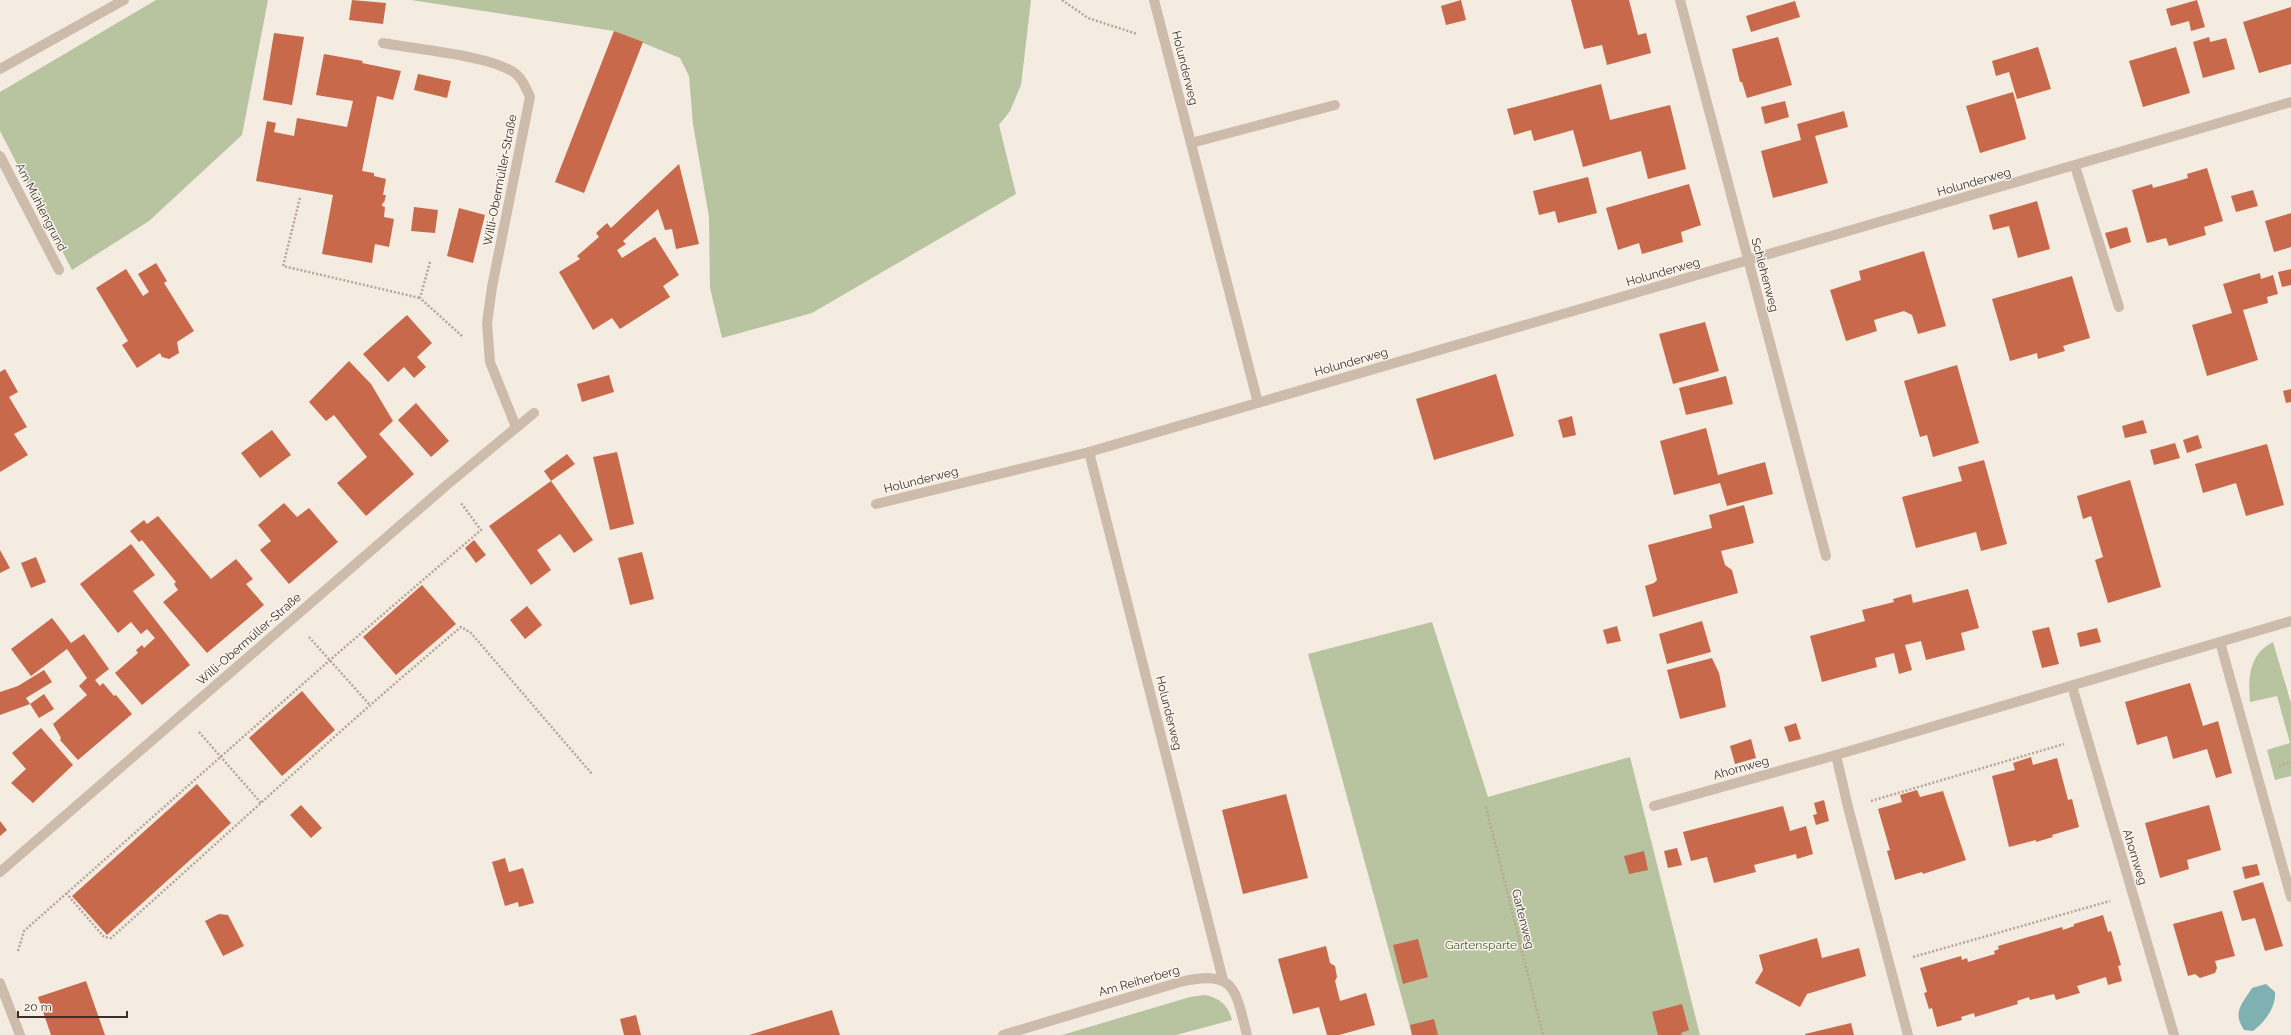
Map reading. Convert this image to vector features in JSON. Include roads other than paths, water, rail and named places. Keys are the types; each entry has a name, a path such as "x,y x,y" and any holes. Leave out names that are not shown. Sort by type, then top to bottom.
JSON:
{"street":[{"path":"0,69 124,0"},
{"name":"Holunderweg","path":"1154,0 1258,403"},
{"name":"Schlehenweg","path":"1680,0 1826,556"},
{"name":"Willi-Obermüller-Straße","path":"383,44 492,62 518,76 526,86 530,97 492,287 487,323 490,362 516,426"},
{"name":"Holunderweg","path":"876,504 1089,452 2291,102"},
{"path":"1190,143 1336,105"},
{"name":"Am Mühlengrund","path":"0,156 59,270"},
{"path":"2075,166 2119,307"},
{"name":"Willi-Obermüller-Straße","path":"0,872 448,484 516,426 534,413"},
{"name":"Holunderweg","path":"1089,452 1223,980"},
{"name":"Ahornweg","path":"1654,806 1836,755 2291,621"},
{"path":"2220,642 2291,897"},
{"name":"Ahornweg","path":"2072,686 2174,1035"},
{"path":"1836,755 1848,808 1908,1035"},
{"name":"Am Reiherberg","path":"1003,1035 1180,982 1211,977 1223,980"},
{"path":"1223,980 1236,994 1247,1035"},
{"path":"0,983 20,1035"}],"water":[{"path":"2266,984 2275,992 2272,1009 2262,1023 2253,1031 2244,1030 2240,1024 2240,1008 2252,988"}],"park label":[{"name":"Gartensparte","path":"1481,945"}]}
